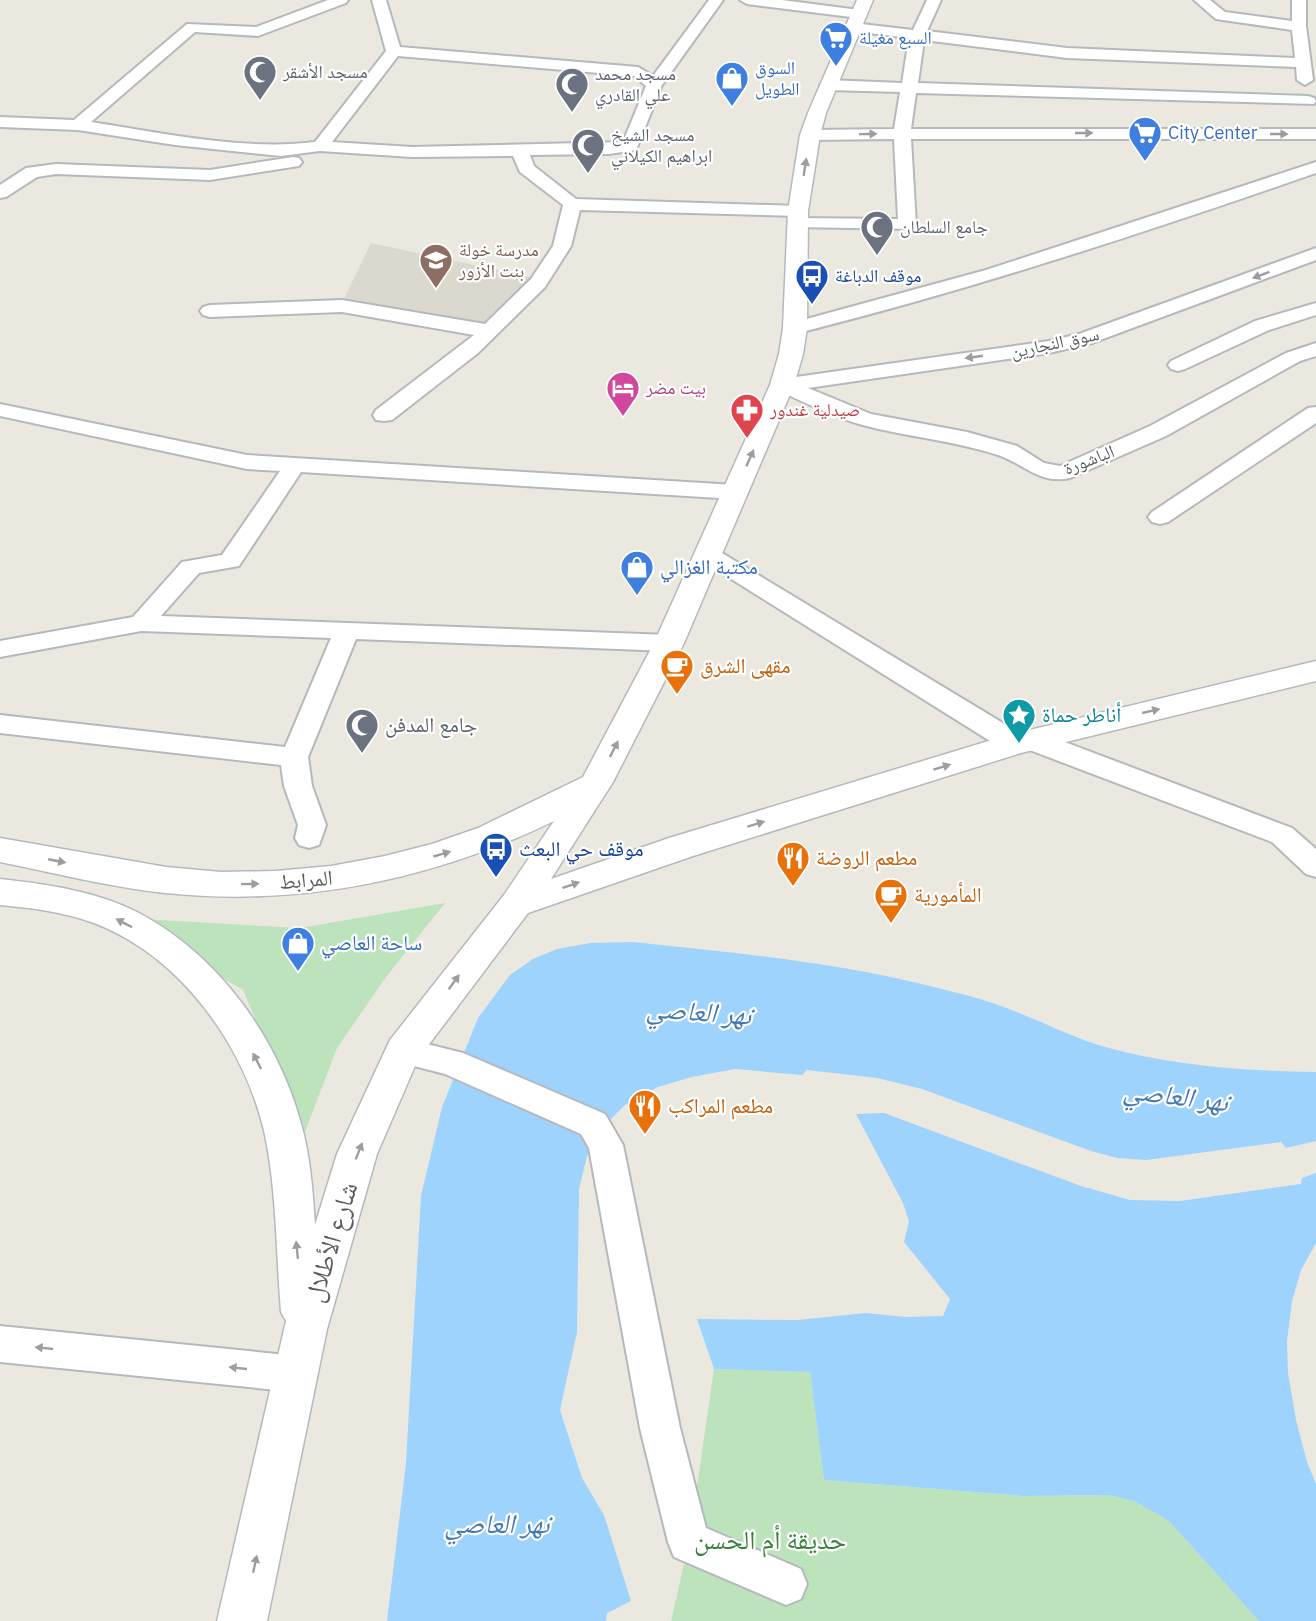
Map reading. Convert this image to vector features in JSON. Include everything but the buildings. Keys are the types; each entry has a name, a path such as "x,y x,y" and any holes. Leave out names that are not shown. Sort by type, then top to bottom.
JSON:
{"main road":[{"name":"شارع الأطلال","path":"242,1621 305,1329 357,1154 403,1051 516,904 597,782 669,643 782,385 791,354 795,328 798,217 810,135 859,14"},
{"path":"516,904 681,847 1023,742 1316,671"},
{"name":"المرابط","path":"0,850 166,880 223,885 282,883 340,877 398,866 453,851 525,822 554,808 597,782"},
{"path":"0,892 74,903 123,921 166,948 203,981 234,1020 260,1065 279,1115 291,1171 305,1329"}],"street":[{"path":"78,125 192,27 258,32 341,0"},
{"path":"379,0 394,51"},
{"path":"0,122 78,125 175,140 281,151 320,146 412,152 609,149 630,146 654,85 716,0"},
{"path":"747,0 859,14 917,36 1067,53 1302,63"},
{"path":"520,150 526,168 572,204 907,225 902,133 911,88 917,36 934,0"},
{"path":"1201,0 1221,16 1299,26"},
{"path":"810,135 1316,131 1302,63 1299,0"},
{"path":"320,146 394,51"},
{"path":"394,51 639,72 654,85"},
{"path":"1046,133 1067,53"},
{"path":"1171,59 1170,97 1173,133"},
{"path":"828,86 1308,101"},
{"path":"0,193 32,172 56,169 210,175 372,149"},
{"path":"795,328 934,293 1091,245 1316,167"},
{"path":"384,415 471,350 538,283 562,246 572,204"},
{"name":"سوق النجارين","path":"782,385 1049,347 1085,339 1316,254"},
{"path":"210,311 342,306 489,331"},
{"path":"1178,365 1251,330 1316,309"},
{"name":"الباشورة","path":"782,385 865,419 967,439 1009,451 1037,468 1062,473 1158,431 1293,357 1316,349"},
{"path":"1293,357 1316,364"},
{"path":"0,410 248,462 735,492"},
{"path":"1160,518 1316,414"},
{"path":"141,623 191,567 230,561 295,465"},
{"path":"709,555 1023,742 1282,835 1316,834"},
{"path":"0,649 141,623 669,643"},
{"path":"309,838 312,825 298,786 294,757 347,630"},
{"path":"0,724 294,757"},
{"path":"1282,835 1316,866"},
{"path":"403,1051 451,1062 593,1125 606,1144 660,1428 689,1542 786,1584"},
{"path":"0,1344 297,1374"}],"shaded area":[{"name":"مدرسة خولة بنت الأزور","path":"371,243 534,278 487,327 343,301"}],"green space":[{"path":"445,903 386,977 337,1048 289,1174 279,1074 243,990 123,918 300,928"},
{"name":"حديقة أم الحسن","path":"714,1369 810,1372 824,1480 1023,1496 1108,1495 1134,1501 1169,1521 1259,1621 671,1621 689,1542"}],"water":[{"name":"نهر العاصي","path":"633,942 787,959 900,979 981,999 1105,1047 1157,1059 1236,1069 1316,1072 1316,1141 1286,1148 1281,1142 1146,1160 1117,1158 1091,1151 922,1089 877,1078 807,1070 802,1075 735,1069 692,1077 658,1087 625,1105 606,1124 587,1156 579,1189 577,1332 560,1410 582,1478 604,1515 631,1601 607,1613 606,1621 387,1621 406,1463 421,1196 442,1107 478,1018 510,975 533,959 557,949 590,943"},
{"path":"884,1113 1081,1186 1130,1200 1180,1201 1301,1184 1302,1178 1316,1173 1316,1243 1301,1270 1292,1301 1287,1341 1288,1373 1296,1420 1307,1462 1316,1484 1316,1621 1259,1621 1169,1521 1134,1501 1108,1495 1023,1496 824,1480 810,1372 714,1369 697,1319 798,1320 865,1313 906,1317 943,1316 950,1299 904,1242 909,1221 903,1203 856,1114"}],"place":[{"name":"السبع مغيلة","path":"836,67"},
{"name":"مسجد الأشقر","path":"260,101"},
{"name":"السوق الطويل","path":"732,107"},
{"name":"مسجد محمد علي القادري","path":"572,113"},
{"name":"City Center","path":"1145,162"},
{"name":"مسجد الشيخ ابراهيم الكيلاني","path":"588,174"},
{"name":"جامع السلطان","path":"877,256"},
{"name":"مدرسة خولة بنت الأزور","path":"436,289"},
{"name":"موقف الدباغة","path":"812,305"},
{"name":"بيت مضر","path":"623,417"},
{"name":"صيدلية غندور","path":"747,439"},
{"name":"مكتبة الغزالي","path":"637,596"},
{"name":"مقهى الشرق","path":"677,695"},
{"name":"أناطر حماة","path":"1019,744"},
{"name":"جامع المدفن","path":"362,754"},
{"name":"موقف حي البعث","path":"496,878"},
{"name":"مطعم الروضة","path":"793,887"},
{"name":"المأمورية","path":"891,924"},
{"name":"ساحة العاصي","path":"298,972"},
{"name":"مطعم المراكب","path":"645,1135"}]}
